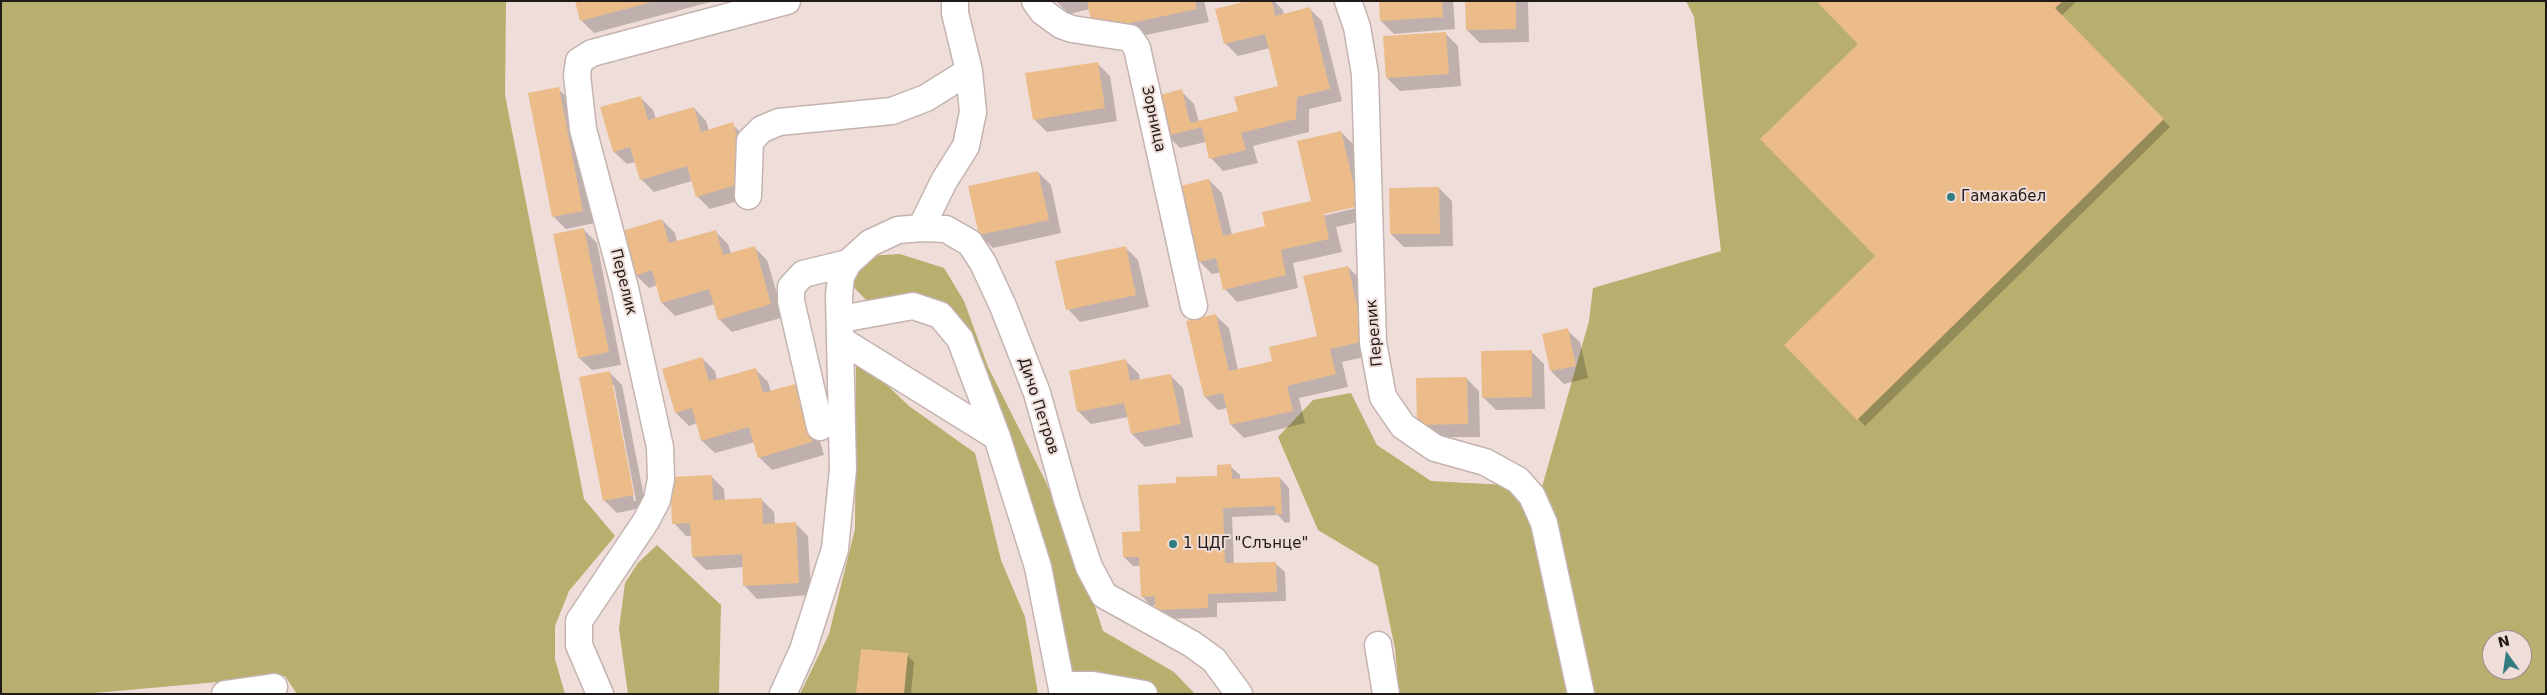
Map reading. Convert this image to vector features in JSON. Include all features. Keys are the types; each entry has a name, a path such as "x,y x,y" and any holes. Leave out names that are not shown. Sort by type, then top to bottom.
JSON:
{"street":[{"name":"Перелик","path":"600,694 579,645 579,621 646,521 657,500 662,479 660,447 625,288 583,128 577,75 579,60 592,53 787,1"},
{"path":"921,228 944,182 966,146 973,112 969,71 954,13 955,1"},
{"name":"Зорница","path":"1035,1 1043,12 1061,25 1072,29 1130,38 1137,48 1194,306"},
{"name":"Перелик","path":"1348,1 1357,28 1365,74 1373,344 1383,397 1404,426 1436,448 1484,462 1518,480 1532,496 1544,523 1581,694"},
{"path":"748,196 750,141 762,129 779,122 892,111 926,98 969,71"},
{"name":"Дичо Петров","path":"848,263 870,243 898,230 921,228 946,229 970,243 983,263 1003,306 1037,393 1067,500 1089,567 1104,595 1192,644 1214,660 1239,694"},
{"path":"782,694 803,650 835,549 844,469 841,276 848,263"},
{"path":"820,427 791,301 791,286 803,274 848,263"},
{"path":"841,329 913,306 940,315 960,339 997,437 1038,566 1063,689 1093,685 1144,694"},
{"path":"841,329 997,437"},
{"path":"1378,645 1386,694"},
{"path":"225,694 274,687"}],"shaded area":[{"path":"1,1 506,1 505,95 584,499 615,536 569,591 555,626 555,659 565,694 297,694 285,676 83,694 1,694"},
{"path":"1686,1 2546,1 2546,694 1399,694 1395,649 1378,566 1318,530 1278,437 1313,400 1351,393 1377,445 1431,481 1542,487 1589,321 1593,288 1721,251 1694,17"},
{"path":"900,254 944,268 964,301 988,367 1045,480 1080,561 1103,631 1174,672 1195,694 1143,694 1071,676 986,431 946,343 922,312 867,301 843,276 866,256"},
{"path":"856,356 909,406 975,453 1001,560 1025,617 1038,694 800,694 829,634 855,529"},
{"path":"657,545 721,605 719,694 628,694 619,629 625,583 638,563"}],"building":[{"path":"575,1 652,1 652,2 580,21"},
{"path":"1087,1 1195,1 1197,9 1093,31"},
{"path":"1247,1 1272,1 1275,16 1310,7 1330,89 1297,97 1296,119 1241,133 1246,150 1209,159 1202,127 1166,136 1156,96 1182,89 1190,123 1238,111 1234,97 1278,86 1265,34 1224,44 1215,9"},
{"path":"1379,1 1442,1 1443,17 1380,21"},
{"path":"1465,1 1516,1 1516,29 1466,30"},
{"name":"Гамакабел","path":"1816,1 2063,1 2055,8 2164,119 1857,420 1784,345 1875,256 1760,139 1858,44"},
{"path":"1446,32 1449,74 1386,78 1383,36"},
{"path":"1098,62 1105,108 1033,120 1025,73"},
{"path":"559,87 583,211 552,217 528,93"},
{"path":"641,96 648,120 694,107 701,132 733,122 750,181 696,197 687,166 640,180 630,147 613,152 600,107"},
{"path":"1341,131 1359,206 1324,214 1329,239 1281,250 1286,275 1223,290 1216,258 1198,262 1180,186 1209,179 1223,236 1265,226 1262,212 1311,201 1297,141"},
{"path":"1038,171 1049,220 979,235 968,186"},
{"path":"1439,187 1440,234 1390,234 1389,188"},
{"path":"662,219 669,243 716,230 723,255 755,246 771,304 718,320 709,289 661,303 652,270 635,276 622,231"},
{"path":"584,228 609,352 578,358 553,234"},
{"path":"1126,246 1136,295 1066,310 1055,261"},
{"path":"1348,266 1365,341 1330,349 1336,374 1287,386 1293,411 1230,425 1223,393 1204,397 1186,321 1216,314 1229,371 1272,361 1269,347 1317,336 1303,276"},
{"path":"1568,328 1576,366 1550,371 1542,334"},
{"path":"1532,350 1532,397 1482,398 1481,351"},
{"path":"702,357 709,381 756,368 763,393 795,384 812,442 758,458 749,427 701,441 692,408 675,413 662,369"},
{"path":"1126,359 1130,381 1171,374 1181,424 1131,434 1124,403 1077,412 1069,371"},
{"path":"610,371 634,495 603,501 579,377"},
{"path":"1467,377 1468,424 1417,425 1416,378"},
{"name":"1 ЦДГ \"Слънце\"","path":"1231,464 1232,479 1280,477 1282,514 1275,514 1275,506 1223,508 1225,563 1276,562 1277,592 1208,594 1208,608 1155,610 1155,596 1141,597 1139,557 1123,557 1122,532 1140,531 1138,485 1176,483 1176,477 1217,476 1217,465"},
{"path":"712,475 713,500 762,498 763,524 796,522 799,583 743,586 742,554 692,557 690,523 672,524 670,477"},
{"path":"861,649 908,653 904,694 856,694"}],"place":[{"name":"Гамакабел","path":"1951,197"},
{"name":"1 ЦДГ \"Слънце\"","path":"1173,544"}]}
